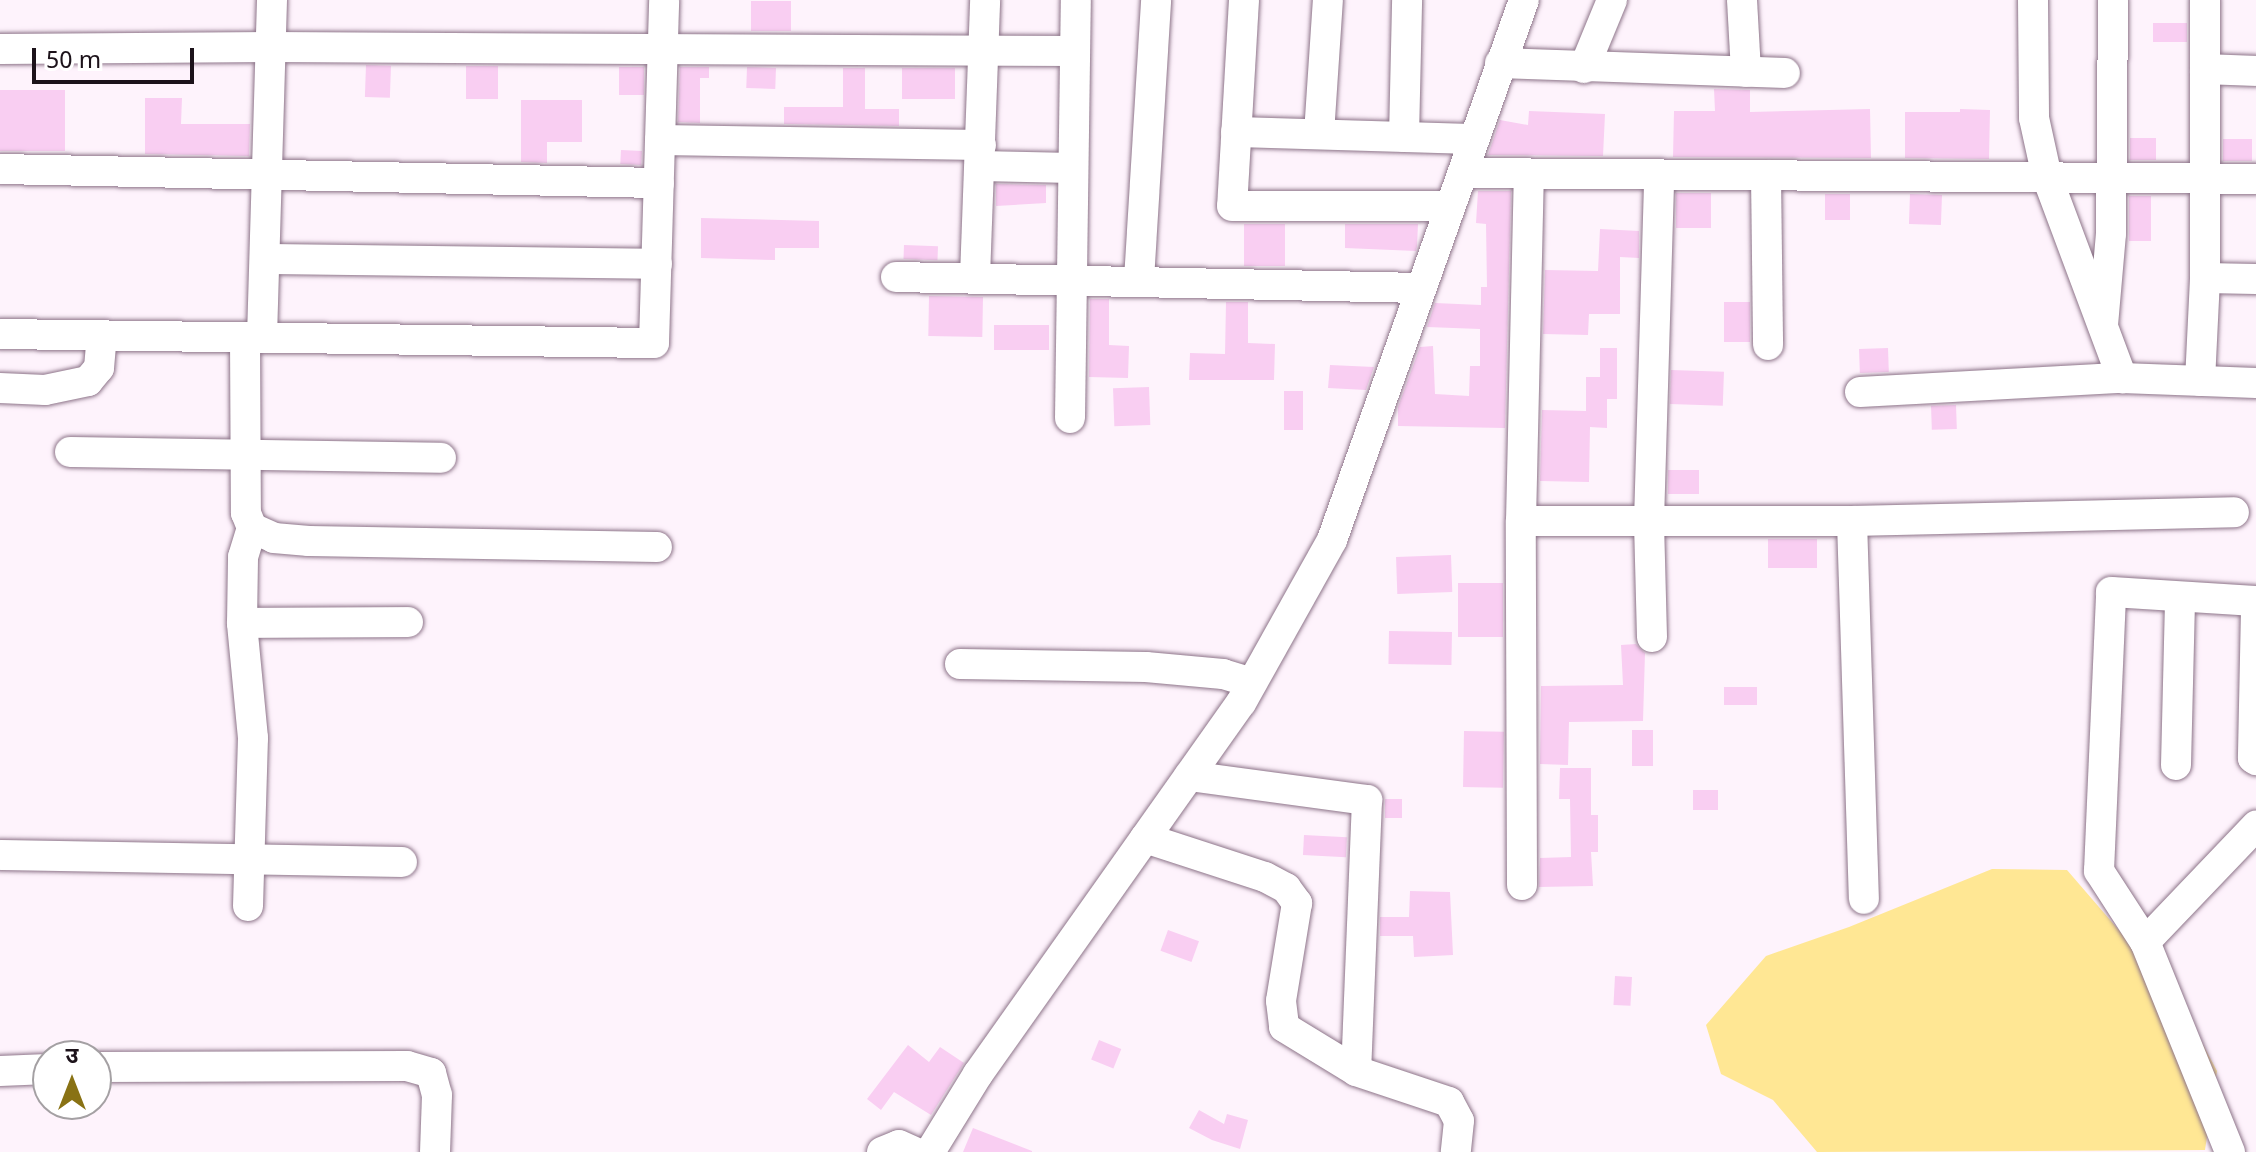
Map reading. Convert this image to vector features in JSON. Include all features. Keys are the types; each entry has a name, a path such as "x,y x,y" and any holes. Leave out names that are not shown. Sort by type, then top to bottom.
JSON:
{"street":[{"path":"248,906 253,738 242,623 243,557 252,528 246,513 246,455 254,338 265,259 272,0"},
{"path":"0,334 654,343 664,0"},
{"path":"975,277 985,0"},
{"path":"1070,418 1076,0"},
{"path":"1139,280 1156,0"},
{"path":"1244,0 1232,206 1450,206"},
{"path":"1319,134 1328,0"},
{"path":"1404,137 1407,0"},
{"path":"930,1152 978,1074 1252,683 1332,540 1524,0"},
{"path":"1584,68 1612,0"},
{"path":"1742,0 1746,72"},
{"path":"2033,0 2034,118 2047,177 2122,378"},
{"path":"2103,327 2109,289 2113,0"},
{"path":"2200,381 2205,278 2205,0"},
{"path":"0,49 271,47 1075,51"},
{"path":"1500,63 1785,73"},
{"path":"2205,69 2256,71"},
{"path":"1236,132 1473,139"},
{"path":"660,140 980,155 1073,168"},
{"path":"0,169 659,183"},
{"path":"1463,173 2256,179"},
{"path":"1522,885 1521,521 1529,174"},
{"path":"1652,637 1649,521 1659,175"},
{"path":"1766,175 1768,345"},
{"path":"265,259 657,264"},
{"path":"896,277 1072,278 1421,288"},
{"path":"2205,278 2256,279"},
{"path":"0,388 45,390 88,381 99,368 102,335"},
{"path":"1860,392 2122,378 2256,383"},
{"path":"70,452 441,458"},
{"path":"1521,521 1852,521 2234,512"},
{"path":"1852,521 1864,899"},
{"path":"252,528 274,538 309,541 657,547"},
{"path":"2230,1152 2145,942 2099,871 2111,592 2256,601"},
{"path":"2176,765 2180,597"},
{"path":"2256,610 2253,758 2256,760"},
{"path":"242,623 408,622"},
{"path":"960,664 1146,667 1223,674 1252,683"},
{"path":"1189,776 1367,800 1356,1071"},
{"path":"2145,942 2256,826"},
{"path":"1145,838 1265,877 1286,888 1297,903 1281,1001 1284,1027 1356,1071 1449,1102 1459,1121 1456,1152"},
{"path":"0,855 402,862"},
{"path":"112,1067 407,1066 431,1073 437,1095 435,1152"},
{"path":"0,1071 32,1070"},
{"path":"882,1152 899,1145 915,1152"}],"shaded area":[{"path":"1992,869 2067,870 2180,1001 2217,1071 2205,1150 1817,1152 1773,1100 1721,1074 1706,1025 1766,956 1849,927"}],"building":[{"path":"751,1 791,1 791,31 751,31"},
{"path":"2153,23 2187,23 2187,42 2153,42"},
{"path":"366,65 391,66 390,98 365,97"},
{"path":"466,66 498,66 498,99 466,99"},
{"path":"619,67 644,67 644,95 619,95"},
{"path":"680,67 709,67 709,78 700,78 700,123 678,122"},
{"path":"747,67 776,68 775,89 746,88"},
{"path":"843,68 865,68 865,109 899,109 899,126 784,124 784,107 843,107"},
{"path":"902,68 955,68 955,99 902,99"},
{"path":"1714,89 1750,90 1750,112 1870,109 1871,158 1673,157 1674,111 1715,111"},
{"path":"0,90 65,90 65,151 0,151"},
{"path":"145,98 182,98 181,124 250,124 249,156 145,154"},
{"path":"521,100 582,100 582,142 547,142 547,163 521,162"},
{"path":"1960,109 1990,110 1989,159 1905,158 1905,112 1960,112"},
{"path":"1529,111 1605,114 1603,156 1488,155 1500,120 1528,125"},
{"path":"2130,138 2156,138 2156,160 2130,160"},
{"path":"2223,139 2252,139 2252,161 2223,161"},
{"path":"621,150 642,151 641,165 620,164"},
{"path":"996,184 1046,185 1046,203 996,206"},
{"path":"1478,191 1511,191 1505,428 1398,426 1398,407 1420,347 1433,346 1435,394 1469,396 1470,366 1480,366 1480,329 1427,327 1435,303 1481,305 1481,287 1487,287 1486,224 1476,223"},
{"path":"1676,193 1711,193 1711,228 1676,228"},
{"path":"1825,194 1850,194 1850,220 1825,220"},
{"path":"1910,194 1942,195 1941,225 1909,224"},
{"path":"2129,196 2151,196 2151,241 2129,241"},
{"path":"701,218 819,221 819,248 775,248 775,260 701,258"},
{"path":"1244,224 1285,224 1285,266 1244,266"},
{"path":"1345,224 1418,224 1416,251 1345,248"},
{"path":"1600,229 1639,231 1639,258 1620,257 1620,314 1589,314 1588,335 1543,334 1545,270 1598,271"},
{"path":"904,245 938,246 937,260 904,259"},
{"path":"929,296 983,297 982,337 928,336"},
{"path":"1090,299 1109,299 1109,345 1129,346 1128,378 1089,377"},
{"path":"1226,302 1248,302 1248,343 1275,344 1274,380 1189,380 1190,353 1225,354"},
{"path":"1724,302 1750,302 1750,342 1724,342"},
{"path":"994,325 1049,325 1049,350 994,350"},
{"path":"1600,348 1617,348 1617,399 1607,399 1607,428 1590,427 1589,482 1540,481 1542,410 1586,411 1586,377 1600,377"},
{"path":"1888,348 1889,372 1860,373 1859,349"},
{"path":"1330,365 1374,367 1366,390 1328,388"},
{"path":"1671,370 1724,372 1723,406 1670,404"},
{"path":"1149,387 1150,425 1114,426 1113,388"},
{"path":"1284,391 1303,391 1303,430 1284,430"},
{"path":"1956,405 1957,429 1932,430 1931,406"},
{"path":"1668,470 1699,470 1699,494 1668,494"},
{"path":"1768,539 1817,539 1817,568 1768,568"},
{"path":"1451,555 1452,592 1397,594 1396,557"},
{"path":"1458,583 1503,583 1503,637 1458,637"},
{"path":"1389,631 1452,632 1451,665 1388,664"},
{"path":"1636,644 1645,653 1643,721 1569,722 1568,765 1540,764 1541,686 1623,685 1621,645"},
{"path":"1724,687 1757,687 1757,705 1724,705"},
{"path":"1632,730 1653,730 1653,766 1632,766"},
{"path":"1464,731 1504,732 1503,788 1463,787"},
{"path":"1560,768 1591,768 1591,815 1598,815 1598,852 1591,852 1593,886 1539,887 1540,858 1571,857 1570,799 1559,799"},
{"path":"1693,790 1718,790 1718,810 1693,810"},
{"path":"1385,799 1402,799 1402,818 1385,818"},
{"path":"1304,835 1347,837 1346,857 1303,855"},
{"path":"1410,891 1450,892 1453,955 1414,957 1413,936 1380,936 1380,917 1409,917"},
{"path":"1168,930 1199,941 1191,962 1160,951"},
{"path":"1615,976 1632,977 1630,1006 1613,1005"},
{"path":"1099,1040 1121,1049 1113,1068 1091,1059"},
{"path":"908,1045 929,1062 940,1047 964,1063 931,1115 894,1092 881,1110 867,1099"},
{"path":"1199,1110 1224,1124 1227,1114 1248,1120 1240,1149 1189,1128"},
{"path":"973,1128 1032,1151 1032,1152 963,1152"}]}
